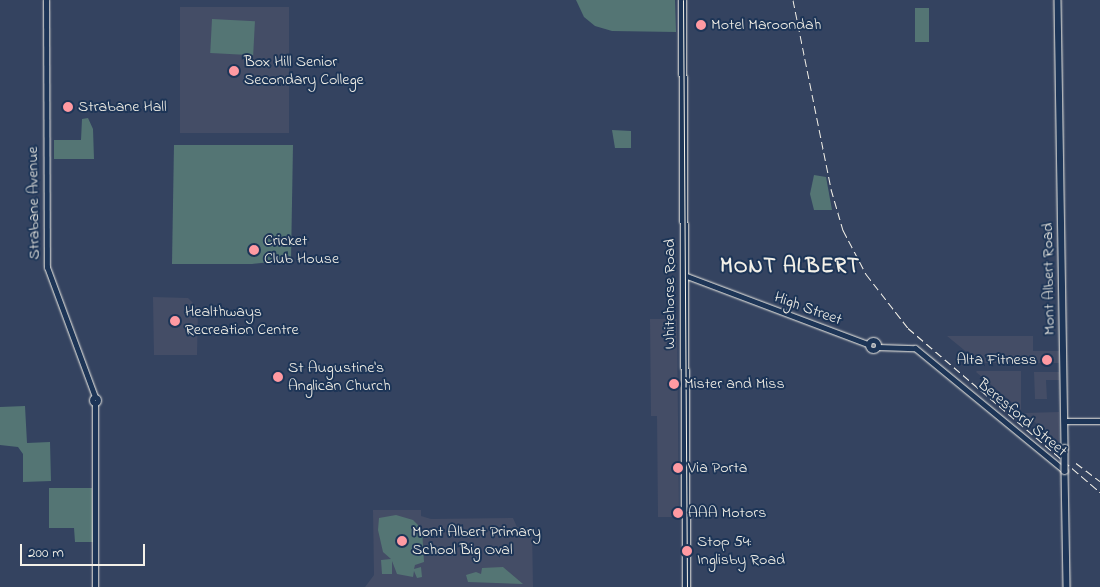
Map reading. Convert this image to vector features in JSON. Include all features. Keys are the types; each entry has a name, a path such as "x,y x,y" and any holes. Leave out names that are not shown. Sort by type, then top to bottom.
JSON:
{"main road":[{"name":"Whitehorse Road","path":"682,0 686,587"},
{"name":"Mont Albert Road","path":"1058,0 1067,587"}],"street":[{"name":"Strabane Avenue","path":"46,0 47,267 95,400 95,587"},
{"name":"High Street","path":"684,276 868,344 871,350 878,347 915,348"},
{"name":"Beresford Street","path":"915,348 1065,471"},
{"path":"1064,421 1100,421"}],"shaded area":[{"name":"Box Hill Senior Secondary College","path":"180,7 289,7 289,133 180,133"},
{"path":"153,297 188,298 198,308 197,355 154,355"},
{"path":"650,319 677,319 679,517 658,517 657,416 651,416"},
{"path":"947,336 1033,336 1033,351 1059,351 1059,363 980,363"},
{"path":"977,371 1021,371 1021,410 976,372"},
{"path":"1034,372 1059,372 1059,380 1046,380 1047,399 1035,399"},
{"path":"1059,412 1059,442 1024,413"},
{"path":"373,510 421,510 421,516 431,519 513,518 517,527 532,527 533,587 365,587 374,575"}],"green space":[{"path":"576,0 675,0 676,32 612,31 595,26 584,17"},
{"path":"915,8 929,8 929,42 915,42"},
{"path":"212,19 255,21 253,55 210,53"},
{"path":"88,118 93,129 94,159 54,159 54,140 81,140 82,119"},
{"path":"612,130 631,131 631,148 615,148"},
{"path":"174,145 293,145 291,260 252,264 172,264"},
{"path":"814,175 826,177 832,210 814,210 810,194"},
{"path":"25,406 27,443 50,442 51,481 23,482 23,454 18,447 0,445 0,407"},
{"path":"49,488 92,488 93,542 75,542 74,528 49,528"},
{"name":"Mont Albert Primary School Big Oval","path":"396,515 413,520 422,529 424,562 415,565 414,569 421,567 422,577 417,578 414,571 413,577 397,574 392,561 392,574 382,574 381,560 391,559 383,552 378,530 379,518"},
{"path":"503,567 523,584 468,582 466,575 476,572 481,574 482,568"}],"tram line":[{"path":"683,0 687,587"}],"railway":[{"path":"793,0 831,189 843,230 866,274 908,328 1100,492"},
{"path":"1076,463 1100,481"}],"place":[{"name":"Motel Maroondah","path":"701,25"},
{"name":"Box Hill Senior Secondary College","path":"234,71"},
{"name":"Strabane Hall","path":"68,107"},
{"name":"Cricket Club House","path":"254,250"},
{"name":"Healthways Recreation Centre","path":"175,321"},
{"name":"Alta Fitness","path":"1047,360"},
{"name":"St Augustine's Anglican Church","path":"278,377"},
{"name":"Mister and Miss","path":"674,384"},
{"name":"Via Porta","path":"678,468"},
{"name":"AAA Motors","path":"678,513"},
{"name":"Mont Albert Primary School Big Oval","path":"402,541"},
{"name":"Stop 54: Inglisby Road","path":"687,551"}],"district":[{"name":"MONT ALBERT","path":"790,267"}]}
